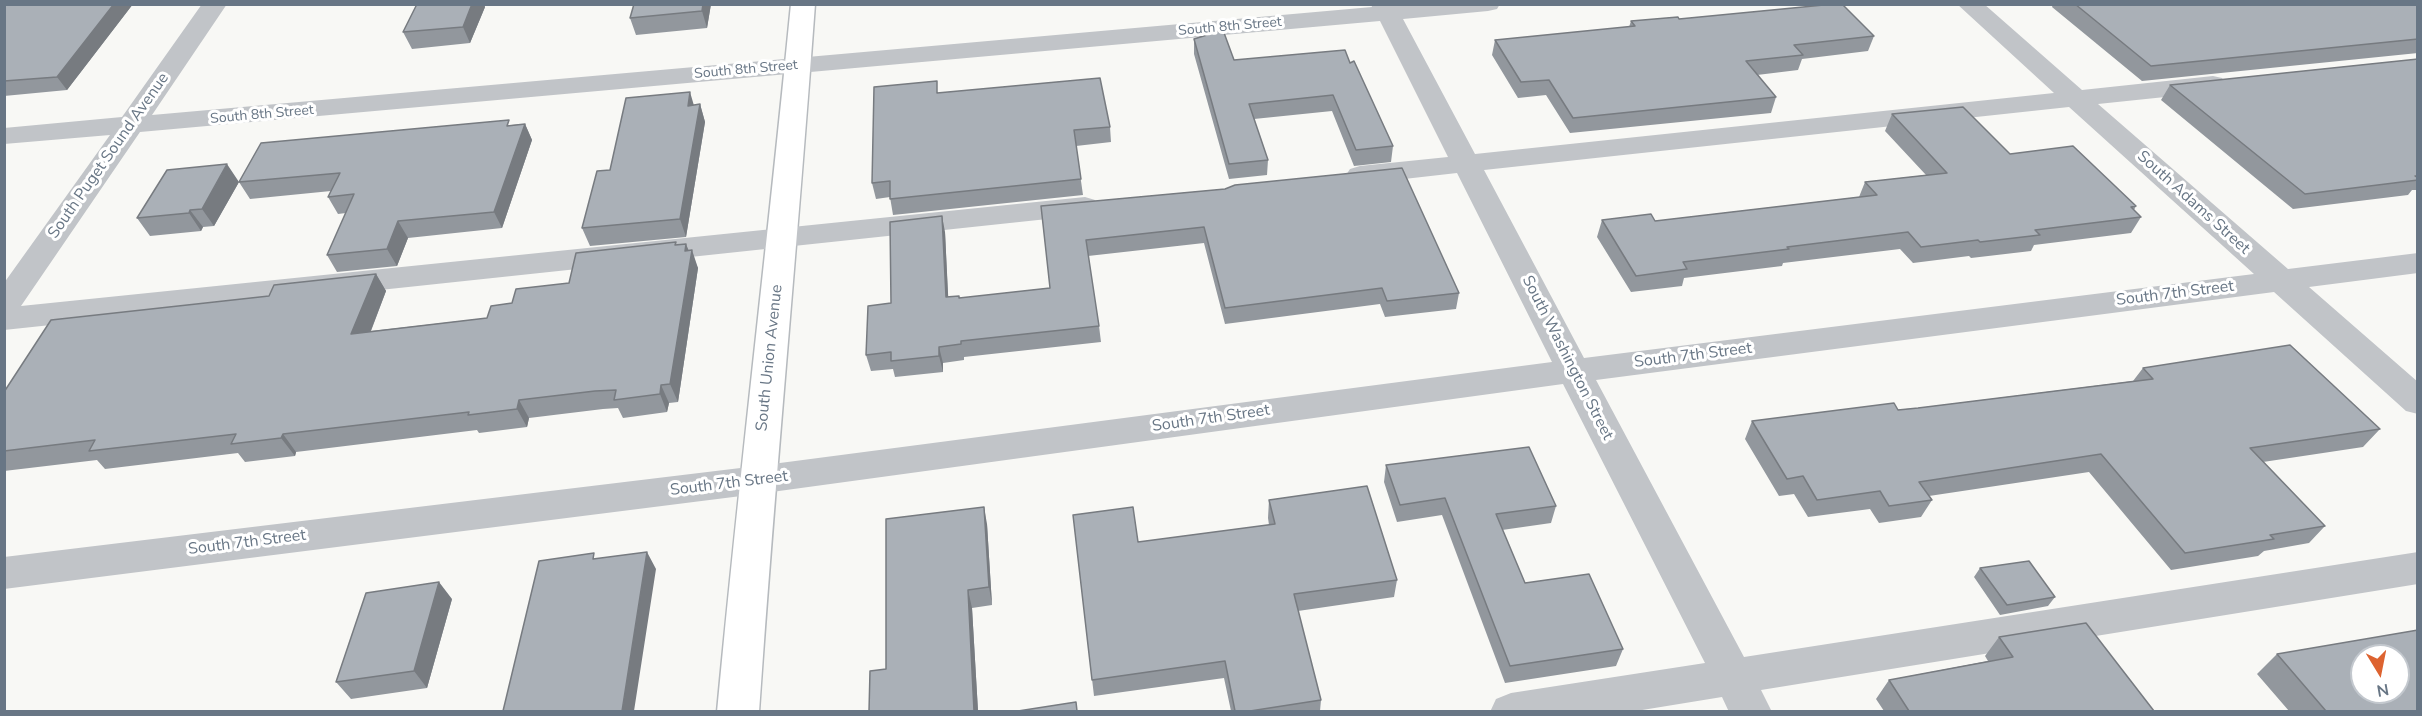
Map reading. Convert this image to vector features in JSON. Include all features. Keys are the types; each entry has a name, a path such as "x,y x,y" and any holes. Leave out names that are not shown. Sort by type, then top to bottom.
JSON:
{"main road":[{"name":"South Union Avenue","path":"738,711 757,480 783,239 803,4"}],"street":[{"name":"South Puget Sound Avenue","path":"4,308 215,4"},
{"name":"South 8th Street","path":"4,136 129,127 798,66 1385,9 1488,4"},
{"name":"South Adams Street","path":"1969,4 2418,402"},
{"name":"South Washington Street","path":"1385,9 1751,711"},
{"path":"1336,178 2240,81"},
{"path":"4,319 1112,203"},
{"name":"South 7th Street","path":"4,573 757,480 1573,371 2418,263"},
{"path":"1511,711 2418,568"}],"building":[{"path":"4,4 114,4 57,77 4,81"},
{"path":"417,4 472,4 463,27 403,32"},
{"path":"634,4 703,4 702,11 630,18"},
{"path":"1842,4 1874,36 1794,45 1803,55 1746,61 1776,97 1573,118 1549,80 1521,82 1495,40 1635,26 1631,21 1678,17 1679,19"},
{"path":"2075,4 2418,4 2418,39 2151,66"},
{"path":"1223,30 1234,60 1345,50 1350,63 1354,61 1393,146 1356,150 1333,95 1249,104 1268,160 1229,164 1194,39"},
{"path":"2418,59 2418,176 2415,176 2418,180 2305,194 2170,85"},
{"path":"1100,78 1110,127 1074,130 1081,179 890,199 890,181 872,183 874,87 937,81 937,93"},
{"path":"690,92 688,106 700,104 680,219 582,228 597,171 610,170 626,98"},
{"path":"1963,107 2010,154 2073,146 2136,206 2131,207 2141,217 2035,230 2040,235 1921,247 1908,232 1683,262 1687,269 1636,276 1602,220 1651,214 1655,221 1877,195 1865,182 1947,173 1892,114"},
{"path":"509,120 507,126 525,124 494,212 398,221 387,249 327,255 354,194 328,197 340,173 239,182 261,143"},
{"path":"227,164 202,209 190,210 189,213 137,218 167,170"},
{"path":"1402,168 1459,293 1387,301 1382,288 1225,308 1204,227 1086,240 1099,326 961,341 961,344 939,347 939,356 891,361 891,352 866,355 868,306 891,303 890,222 942,216 946,297 959,296 959,298 1050,288 1041,206 1225,189 1235,185"},
{"path":"676,242 675,245 686,244 685,251 692,250 670,384 661,385 660,394 614,400 616,390 595,391 519,400 517,409 468,415 469,412 283,434 281,438 231,444 236,434 89,451 95,440 4,451 4,392 51,320 269,296 274,285 376,274 351,334 487,318 491,306 512,303 516,289 569,283 576,253"},
{"path":"2290,345 2380,429 2250,448 2325,526 2270,535 2274,539 2185,553 2101,454 1919,482 1932,500 1889,506 1880,491 1817,500 1803,476 1787,479 1752,421 1894,403 1898,410 1918,408 2153,379 2143,368"},
{"path":"1529,447 1556,506 1496,514 1525,583 1589,574 1623,649 1510,666 1445,498 1400,505 1386,465"},
{"path":"1367,486 1397,580 1294,594 1321,700 1250,711 1235,711 1225,661 1092,680 1073,515 1133,507 1138,542 1275,524 1269,500"},
{"path":"984,507 989,587 968,590 974,711 869,711 870,671 886,669 886,519"},
{"path":"647,552 622,711 503,711 539,561 594,553 593,559"},
{"path":"2029,561 2055,597 2007,605 1980,568"},
{"path":"439,582 414,671 336,682 366,593"},
{"path":"2086,623 2154,711 1909,711 1889,680 2013,657 1999,637"},
{"path":"2418,630 2418,711 2326,711 2277,654"},
{"path":"1076,702 1077,711 1018,711"}]}
